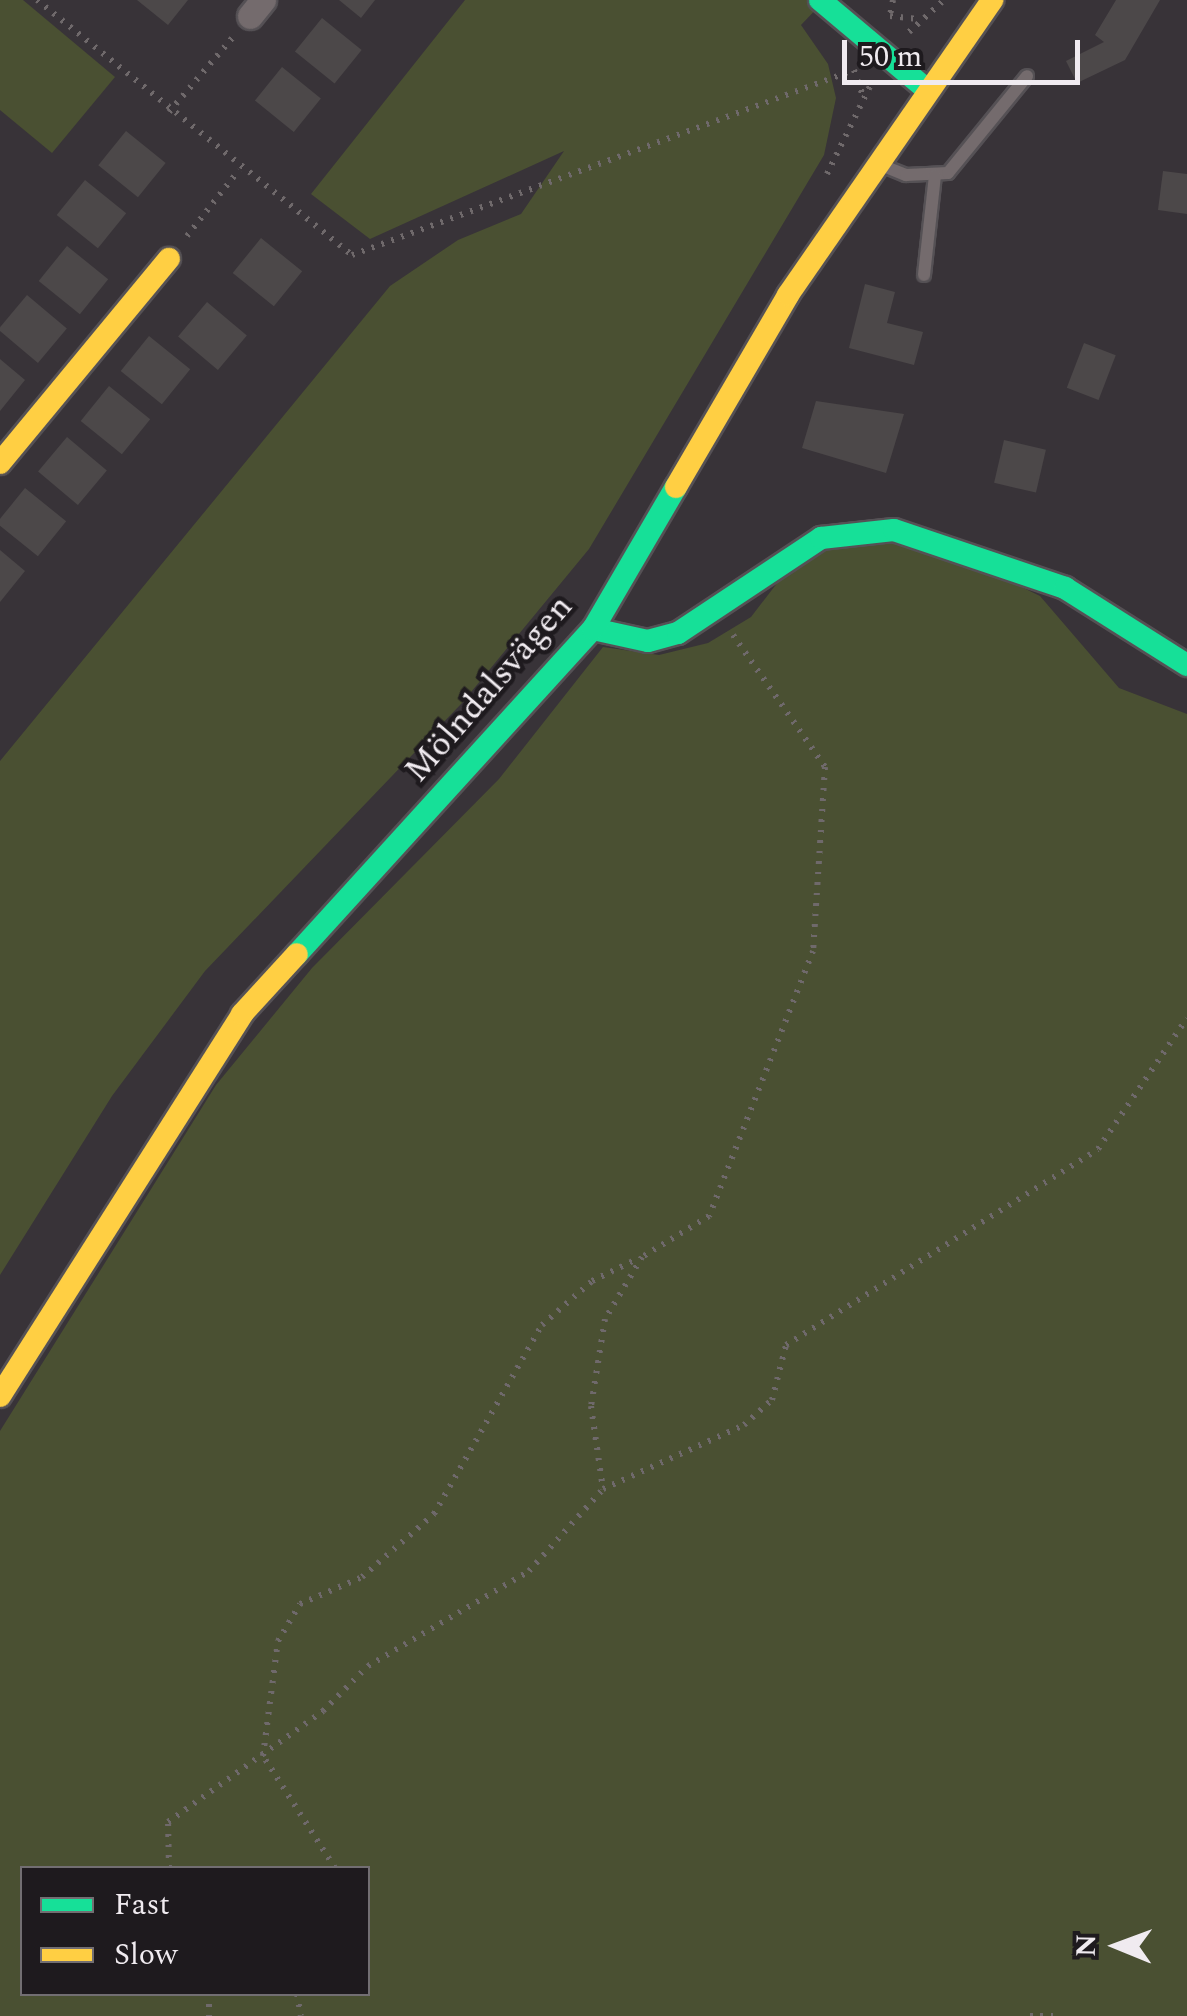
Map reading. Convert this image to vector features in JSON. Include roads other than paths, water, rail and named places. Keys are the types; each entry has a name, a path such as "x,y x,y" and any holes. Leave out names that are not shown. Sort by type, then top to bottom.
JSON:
{"street":[{"path":"820,0 926,89"},
{"name":"Mölndalsvägen","path":"0,1396 242,1014 592,628 874,162 992,0"},
{"path":"0,462 169,259"},
{"path":"592,628 648,641 717,615 821,538 894,530 1064,588 1187,665"}],"lane":[{"path":"874,162 935,176 948,173 1027,76"},
{"path":"924,274 935,176"}]}
